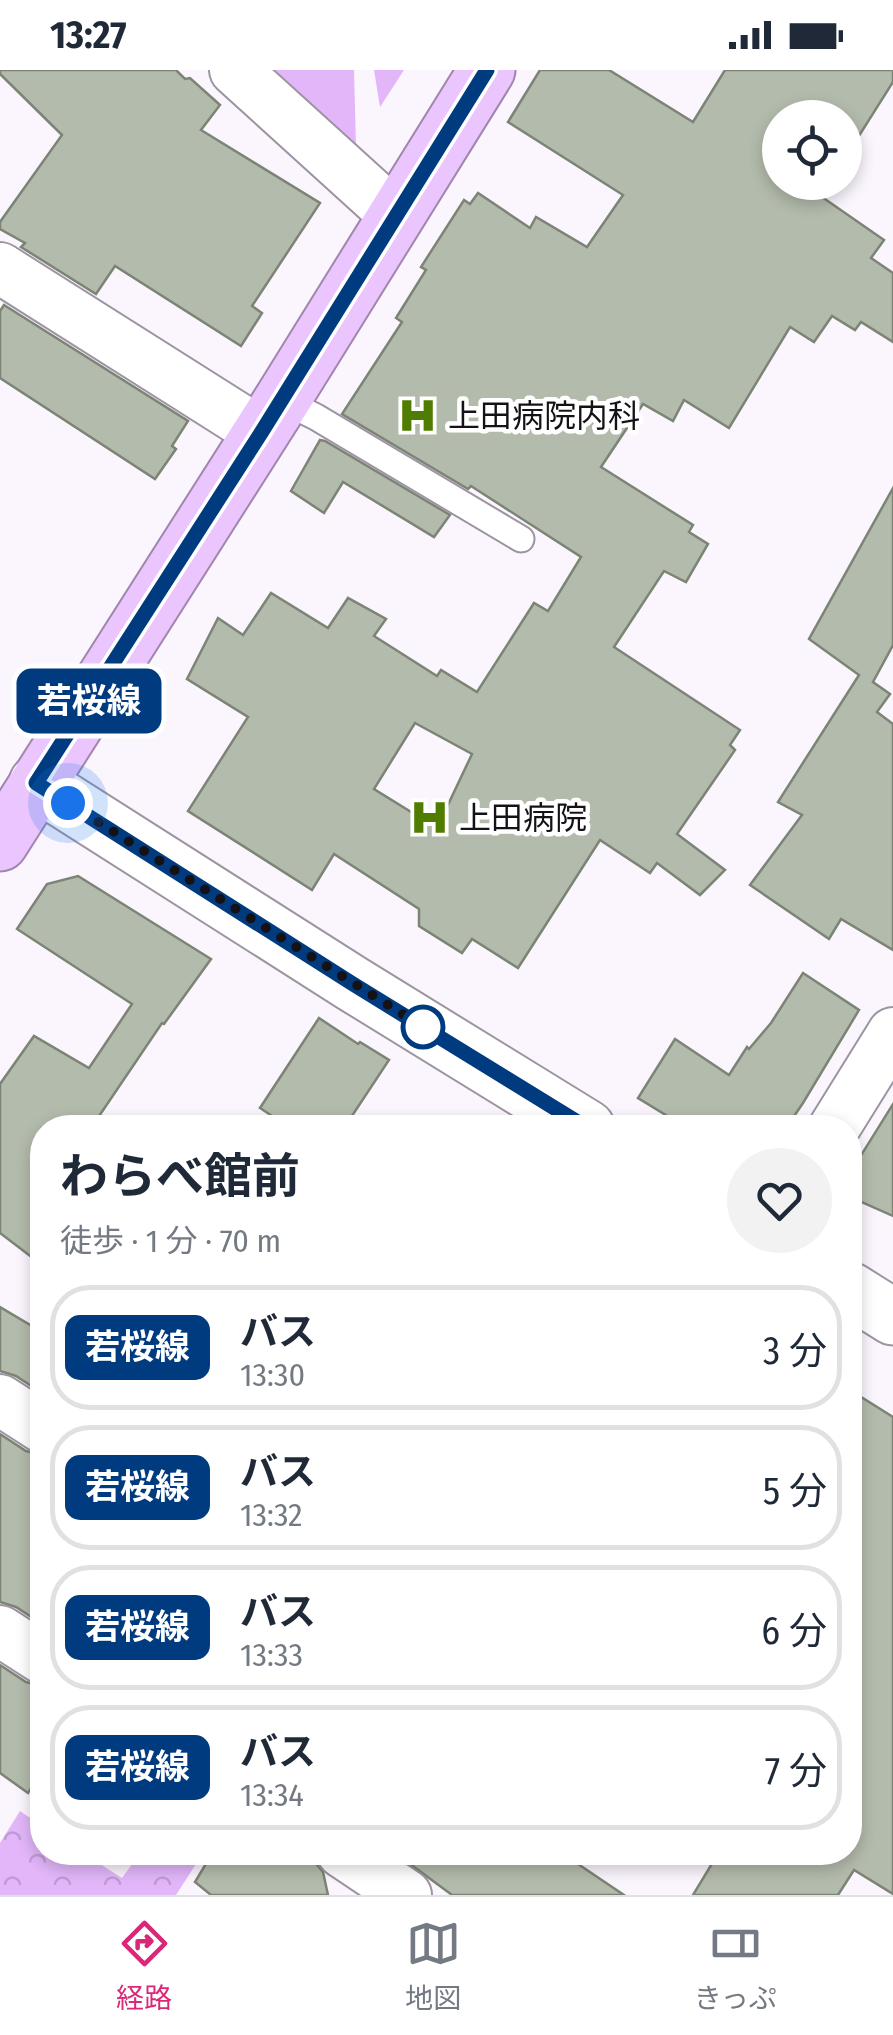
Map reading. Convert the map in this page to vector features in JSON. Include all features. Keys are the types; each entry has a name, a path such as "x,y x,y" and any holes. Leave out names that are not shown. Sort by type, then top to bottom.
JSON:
{"highway":[{"path":"0,843 487,70"}],"street":[{"path":"236,70 397,216"},
{"path":"0,268 272,416"},
{"path":"36,783 566,1115"},
{"path":"842,1115 893,1033"},
{"path":"862,1298 893,1318"},
{"path":"0,1400 30,1419"},
{"path":"0,1631 30,1650"}],"lane":[{"path":"272,416 316,417 522,539"}],"green space":[{"path":"272,70 354,70 356,147"},
{"path":"374,70 404,70 380,107"},
{"path":"20,1811 30,1818 30,1865 102,1865 122,1878 131,1865 195,1865 176,1895 0,1895 0,1843"}],"building":[{"path":"0,70 176,70 220,105 201,130 320,203 252,306 262,313 241,346 115,266 96,294 21,247 25,243 0,229 0,222 62,135"},
{"path":"540,70 609,70 693,122 725,70 893,70 893,82 862,131 862,100 762,100 762,200 826,200 884,240 871,258 893,273 893,342 861,322 855,330 832,316 814,342 790,327 729,428 684,400 673,421 643,404 601,467 693,525 689,532 708,544 686,582 664,571 614,647 740,730 730,745 735,750 677,834 725,870 700,895 657,863 650,873 600,840 518,968 472,939 462,953 419,926 419,909 334,854 312,890 188,811 248,717 187,679 218,618 243,635 271,593 328,628 348,598 386,619 374,636 437,676 441,670 477,692 534,603 548,611 581,557 471,486 468,489 342,414 402,322 396,318 426,270 421,267 464,200 470,204 478,193 530,228 536,217 587,247 623,195 508,122","holes":["415,723 472,754 437,828 374,789"]},
{"path":"4,305 188,421 172,446 176,449 155,479 0,378 0,311"},
{"path":"320,440 450,515 434,537 343,482 324,513 291,491"},
{"path":"893,488 893,645 873,682 890,694 877,712 893,724 893,950 841,919 829,939 750,885 802,815 778,802 859,675 809,639"},
{"path":"78,876 211,959 100,1115 30,1115 30,1256 0,1233 0,1084 34,1036 89,1068 132,1004 17,929 47,884"},
{"path":"803,973 859,1010 795,1115 666,1115 638,1098 675,1039 729,1075 747,1047 771,1023"},
{"path":"319,1018 389,1060 353,1115 270,1115 260,1108"},
{"path":"893,1104 893,1216 862,1202 862,1154"},
{"path":"0,1307 30,1325 30,1385 0,1371"},
{"path":"862,1398 893,1417 893,1894 854,1870 838,1895 693,1895 711,1865 862,1865"},
{"path":"0,1434 30,1452 30,1616 0,1602"},
{"path":"0,1665 30,1683 30,1790 28,1793 0,1773"},
{"path":"205,1865 317,1865 323,1872 328,1895 211,1895 195,1882"},
{"path":"412,1865 579,1865 624,1895 452,1895"}],"bus line":[{"name":"若桜線","path":"487,70 261,433 36,783 566,1115"}],"place":[{"name":"上田病院内科","path":"418,416"},
{"name":"上田病院","path":"429,818"}],"route":[{"path":"68,803 423,1027"}]}
